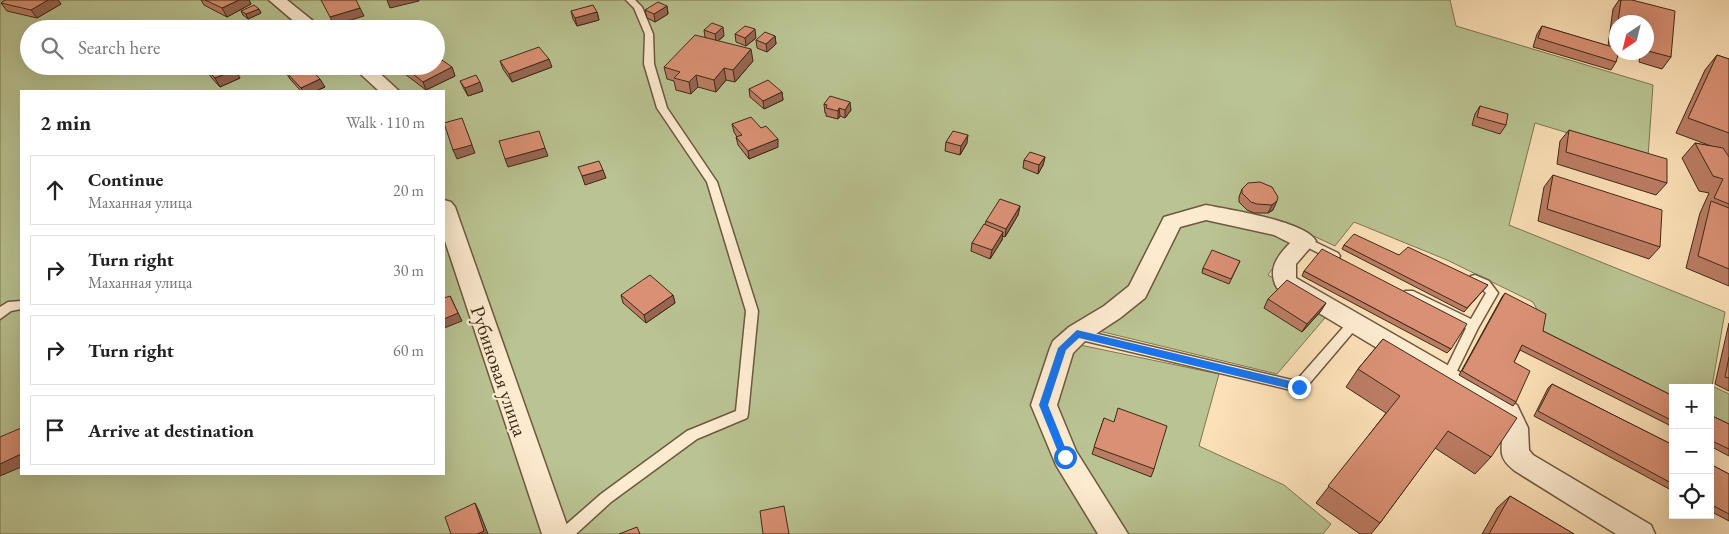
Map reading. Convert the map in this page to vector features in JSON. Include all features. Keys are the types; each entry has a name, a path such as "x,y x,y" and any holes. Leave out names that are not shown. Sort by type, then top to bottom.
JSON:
{"street":[{"path":"277,0 303,20"},
{"path":"371,75 389,90"},
{"name":"Рубиновая улица","path":"445,210 556,534"},
{"path":"1114,534 1065,457 1044,405 1062,348 1077,334 1112,312 1137,292 1172,222 1206,212 1280,229 1305,241 1285,262 1286,282 1357,326 1371,331 1508,413 1516,424 1515,454 1524,463 1641,534"}],"lane":[{"path":"566,534 606,498 692,435 742,414 752,312 712,182 662,108 649,64 649,34 638,7 630,0"},
{"path":"1305,241 1349,263"},
{"path":"1448,377 1473,326 1492,293 1485,284 1468,275"},
{"path":"1402,290 1473,326"},
{"path":"0,314 8,307 20,305"},
{"path":"1077,334 1299,387 1351,326 1357,326"}],"green space":[{"path":"0,0 1450,0 1456,26 1653,85 1648,157 1535,123 1509,225 1725,312 1712,384 1669,384 1669,401 1539,335 1542,319 1533,302 1447,260 1354,222 1335,246 1305,232 1179,213 1132,287 1080,345 1219,374 1199,446 1284,485 1331,524 1323,534 0,534"},
{"path":"1212,217 1286,237 1291,243 1268,275 1330,312 1277,374 1099,331 1178,228 1194,219"},
{"path":"1714,387 1729,394 1729,431 1714,423"}],"building":[{"path":"5,0 48,0 31,10 1,3"},
{"path":"205,0 239,0 222,8"},
{"path":"321,0 356,0 360,8 330,17"},
{"path":"1621,0 1632,0 1675,11 1671,57 1654,53 1654,15 1619,15"},
{"path":"658,2 667,6 654,14 645,10"},
{"path":"254,5 259,9 246,14 241,11"},
{"path":"593,5 597,12 575,18 571,11"},
{"path":"712,23 723,27 715,34 704,30"},
{"path":"745,26 755,29 745,38 735,34"},
{"path":"1542,26 1609,46 1609,60 1538,38"},
{"path":"765,32 775,36 766,44 756,40"},
{"path":"695,35 751,49 733,70 724,68 714,80 696,75 689,82 674,78 680,72 664,67"},
{"path":"539,47 549,59 509,74 500,61"},
{"path":"1717,55 1729,59 1729,133 1688,118"},
{"path":"445,62 452,67 445,71"},
{"path":"212,75 222,75 215,78"},
{"path":"289,75 316,75 320,79 301,88"},
{"path":"414,75 437,75 423,82"},
{"path":"476,75 480,82 465,88 460,81"},
{"path":"768,80 782,92 763,101 749,89"},
{"path":"830,96 850,102 845,110 839,108 838,111 826,108 827,105 824,104"},
{"path":"1480,106 1508,114 1506,125 1477,117"},
{"path":"751,117 761,128 766,126 778,139 748,151 736,137 742,135 732,124"},
{"path":"462,118 472,145 453,150 445,123"},
{"path":"1569,130 1667,159 1667,183 1566,152"},
{"path":"539,131 545,148 505,159 499,141"},
{"path":"953,131 968,135 961,146 946,142"},
{"path":"1695,143 1723,148 1729,157 1729,204 1714,198 1723,179 1713,176"},
{"path":"1030,152 1045,157 1039,165 1024,160"},
{"path":"599,161 603,170 582,176 578,167"},
{"path":"1553,175 1662,210 1660,247 1547,209"},
{"path":"1260,182 1272,187 1278,197 1277,201 1272,205 1251,202 1242,193 1242,189 1248,183"},
{"path":"1000,199 1020,206 1006,229 986,221"},
{"path":"1711,201 1729,208 1729,269 1698,256"},
{"path":"984,224 1003,232 992,250 972,243"},
{"path":"1354,234 1399,255 1408,247 1488,285 1467,308 1344,245"},
{"path":"1322,249 1467,324 1451,349 1304,271"},
{"path":"1212,250 1240,261 1231,279 1203,268"},
{"path":"650,275 673,295 644,315 621,295"},
{"path":"1287,280 1326,303 1307,324 1268,299"},
{"path":"1505,293 1546,314 1543,331 1669,394 1669,419 1522,345 1514,362 1530,371 1516,402 1462,371"},
{"path":"450,296 458,313 445,319 445,298"},
{"path":"1383,339 1517,418 1491,457 1448,431 1380,523 1328,486 1400,396 1358,369"},
{"path":"1729,357 1729,378 1725,377"},
{"path":"1552,384 1669,443 1669,482 1538,411"},
{"path":"1118,408 1167,426 1154,469 1094,447 1104,418 1114,422"},
{"path":"1714,417 1729,424 1729,449 1714,442"},
{"path":"20,428 20,454 0,464 0,437"},
{"path":"1714,466 1729,474 1729,514 1714,506"},
{"path":"1510,496 1574,534 1489,534"},
{"path":"475,503 484,531 477,534 451,534 445,517"},
{"path":"784,506 789,534 763,534 760,511"},
{"path":"637,527 640,534 619,534"}],"route":[{"path":"1065,457 1044,405 1062,348 1077,334 1299,387"}]}
